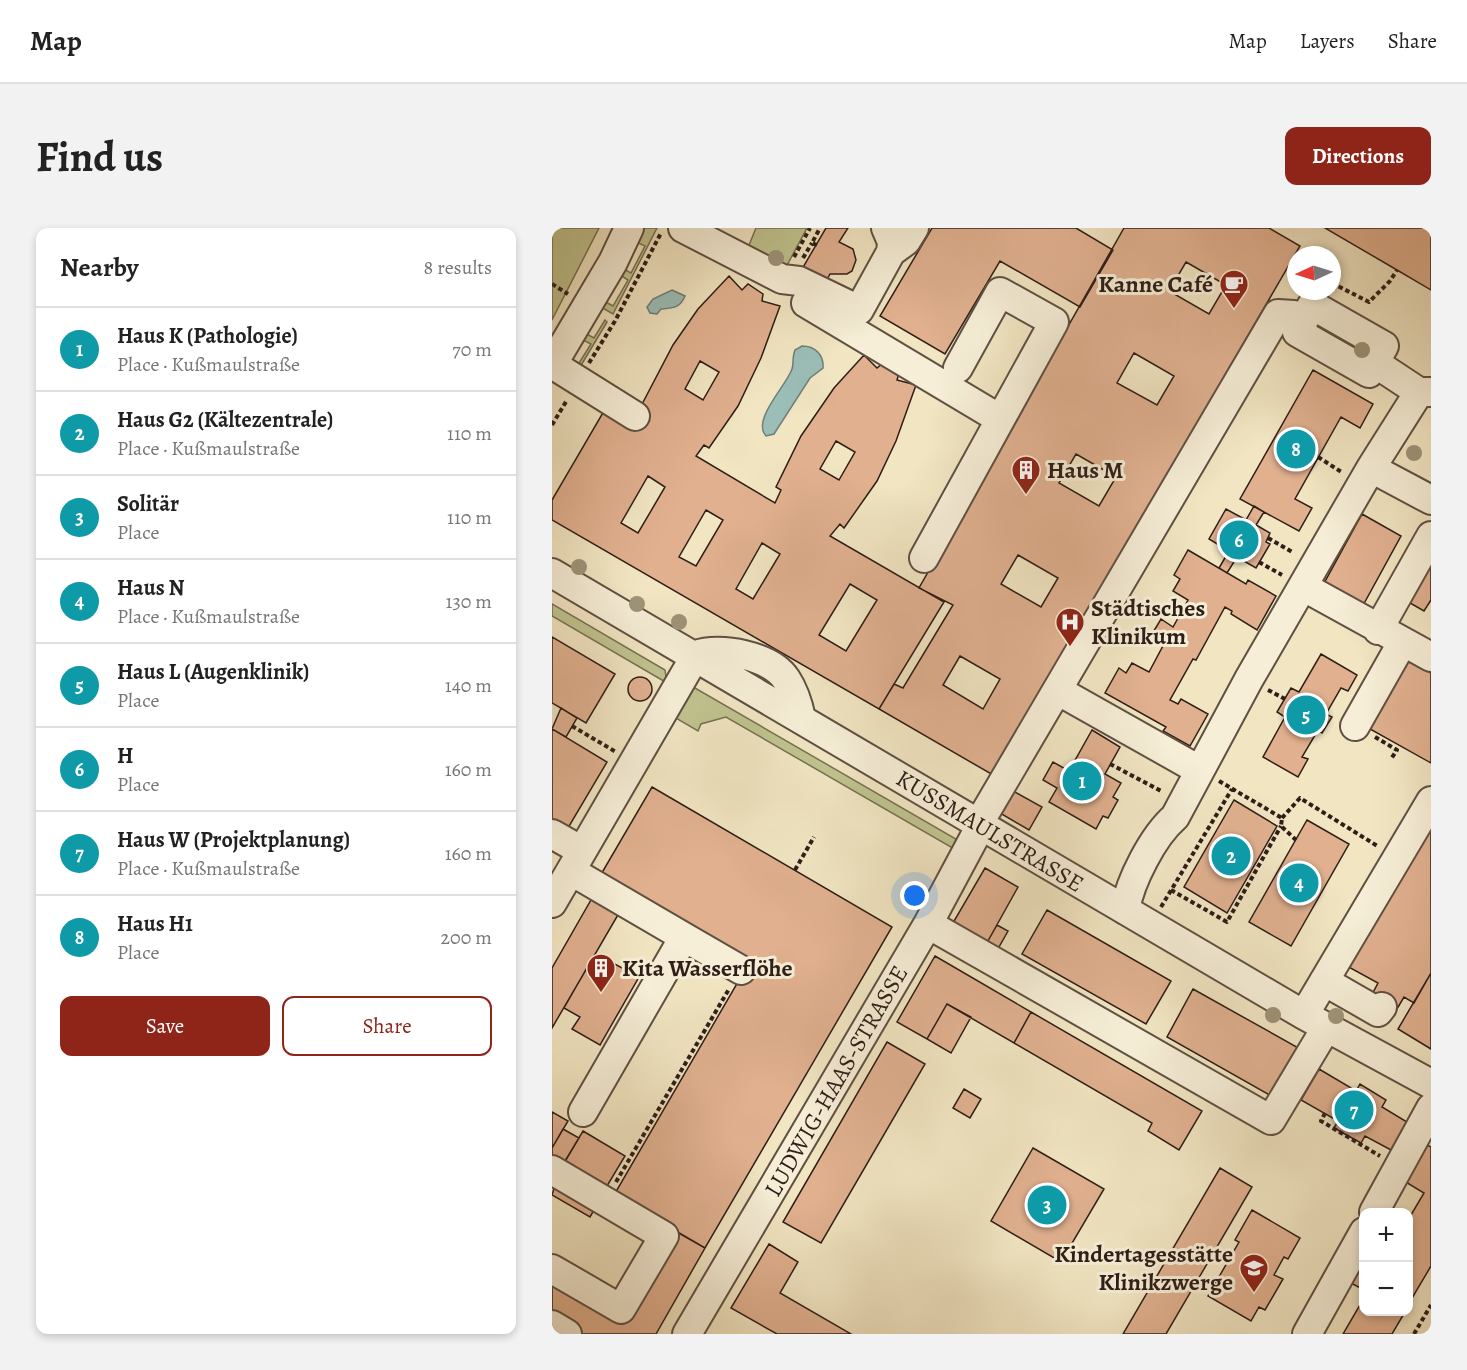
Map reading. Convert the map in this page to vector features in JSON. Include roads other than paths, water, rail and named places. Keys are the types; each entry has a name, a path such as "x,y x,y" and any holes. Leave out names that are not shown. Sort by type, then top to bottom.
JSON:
{"street":[{"path":"629,228 613,262 552,364 634,416"},
{"path":"683,228 782,279 799,281 859,310 888,240 906,241 914,228"},
{"path":"782,279 787,291 1000,419"},
{"path":"924,558 1054,321 1000,292 958,368"},
{"name":"LUDWIG-HAAS-STRASSE","path":"687,1334 927,924 980,824 1057,690 1278,314 1294,315 1304,320 1312,305 1384,346 1375,363 1425,392"},
{"path":"1125,910 1140,894 1176,833 1172,806 1199,770 1371,468 1425,392"},
{"path":"1371,468 1431,500"},
{"path":"1355,726 1431,536"},
{"name":"KUSSMAULSTRASSE","path":"552,573 696,655 1315,1021 1431,1084"},
{"path":"1310,576 1390,636 1431,657"},
{"path":"553,898 696,655"},
{"path":"1057,690 1199,770"},
{"path":"927,924 1270,1120 1315,1021 1324,981 1431,801"},
{"path":"552,834 576,861 684,937 741,970"},
{"path":"584,1112 684,937"},
{"path":"1324,981 1378,1012 1382,1007"},
{"path":"1376,1208 1431,1108"},
{"path":"552,1170 664,1236 621,1309 552,1269"},
{"path":"1307,1334 1359,1241"},
{"path":"552,1326 567,1334"}],"water":[{"path":"672,290 685,296 681,303 673,308 661,309 657,314 650,313 647,307 653,299"},
{"path":"802,346 818,352 823,368 810,378 774,434 766,436 763,421 766,412 789,376 795,350"}],"tram line":[{"path":"1429,1334 1431,1330"}],"place":[{"name":"Kanne Café","path":"1234,310"},
{"name":"Haus H1","path":"1296,449"},
{"name":"Haus M","path":"1026,496"},
{"name":"H","path":"1239,540"},
{"name":"Städtisches Klinikum","path":"1070,648"},
{"name":"Haus L (Augenklinik)","path":"1306,715"},
{"name":"Haus K (Pathologie)","path":"1082,781"},
{"name":"Haus G2 (Kältezentrale)","path":"1231,856"},
{"name":"Haus N","path":"1299,883"},
{"name":"Kita Wasserflöhe","path":"601,994"},
{"name":"Haus W (Projektplanung)","path":"1354,1110"},
{"name":"Solitär","path":"1047,1205"},
{"name":"Kindertagesstätte Klinikzwerge","path":"1254,1294"}]}
